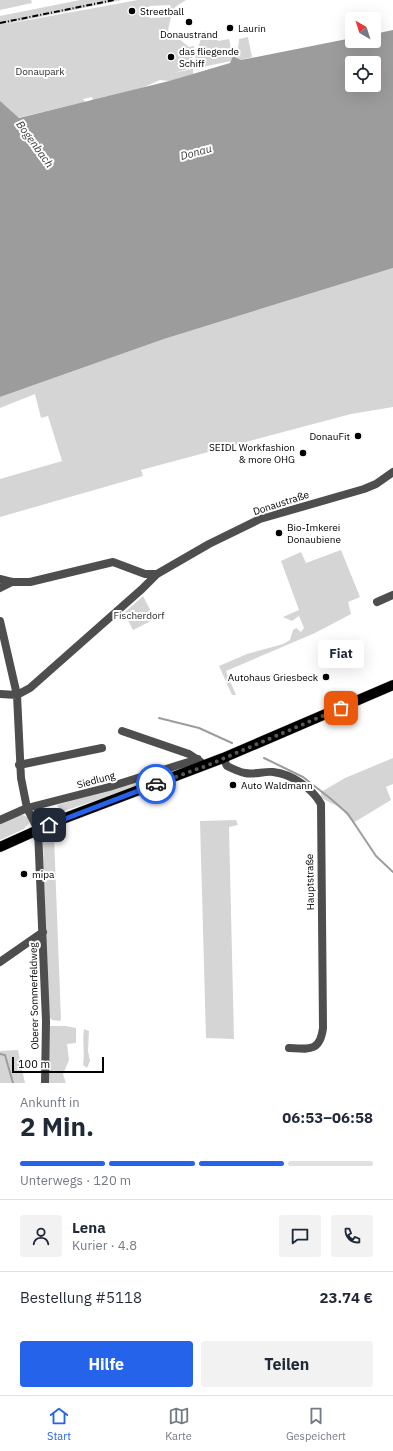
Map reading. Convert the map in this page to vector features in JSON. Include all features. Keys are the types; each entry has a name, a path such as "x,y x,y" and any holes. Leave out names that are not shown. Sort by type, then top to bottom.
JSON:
{"main road":[{"path":"0,847 202,762 223,758 393,685"}],"street":[{"name":"Donaustraße","path":"16,695 30,688 157,574 209,544 260,519 364,489 376,484 393,472"},
{"path":"0,579 12,582 30,582 113,562 145,574 157,574"},
{"path":"138,571 142,577 142,589"},
{"path":"0,588 12,582"},
{"path":"377,602 393,595"},
{"path":"0,621 16,695 19,765 26,805 38,830"},
{"path":"0,694 16,695"},
{"path":"122,731 189,754 202,762"},
{"path":"19,765 102,748"},
{"name":"Hauptstraße","path":"223,758 227,766 245,773 272,772 285,775 303,785 317,797 321,804 323,1028 320,1042 313,1048 289,1048"},
{"name":"Siedlung","path":"0,820 26,805 109,787 202,762"},
{"name":"Oberer Sommerfeldweg","path":"38,830 46,1021 45,1083"},
{"name":"Oberer Sommerfeldweg","path":"0,962 43,932"}],"green space":[{"path":"0,0 31,0 32,3 0,10"},
{"name":"Donaupark","path":"80,0 122,0 1,25 138,0 186,0 175,7 175,9 171,9 170,5 149,6 150,18 171,17 168,30 189,47 194,46 191,68 174,73 192,69 203,31 208,31 211,37 216,36 218,41 229,39 233,57 231,61 193,69 193,74 170,81 160,80 142,88 93,101 92,97 83,99 85,102 0,122 0,16"},
{"path":"248,37 252,57 241,60 237,58 239,39"},
{"path":"393,268 393,407 351,414 141,470 143,476 0,517 0,479 62,461 48,416 41,418 35,394 0,408 0,397 164,339"},
{"path":"341,550 360,597 348,602 351,614 315,633 226,671 236,695 232,695 219,666 247,654 283,644 290,640 293,630 296,628 301,632 304,628 299,616 292,621 283,617 299,610 281,561 301,552 306,563"},
{"name":"Fischerdorf","path":"143,596 155,619 133,630 124,613"},
{"path":"393,758 393,784 386,787 391,800 353,823 341,808 321,798 321,792 345,778"},
{"path":"157,776 158,777 136,787 61,812 57,805"},
{"path":"18,815 24,815 28,818 29,823 24,829 0,840 0,822"},
{"path":"236,820 238,825 229,827 234,1039 206,1038 200,821"},
{"path":"54,836 60,1021 52,1020 47,1015 43,841"},
{"path":"49,1026 66,1026 76,1028 76,1043 67,1044 69,1060 63,1074 66,1083 47,1083"},
{"path":"84,1029 89,1031 88,1051 90,1061 87,1068 83,1065"},
{"path":"18,1050 25,1083 0,1083 0,1051"}],"water":[{"path":"393,30 393,268 164,339 0,397 0,101 19,118 169,81 230,63 233,56 241,60 345,39 345,48 381,48 381,33"}],"waterway":[{"path":"159,718 199,728 232,743"},
{"path":"264,758 303,777 348,814 376,856 393,872"},
{"path":"0,1054 5,1055 13,1083"}],"railway":[{"path":"0,23 114,0"}],"way so far":[{"path":"156,784 206,766 341,708"}],"place":[{"name":"Streetball","path":"132,11"},
{"name":"Donaustrand","path":"189,22"},
{"name":"Laurin","path":"230,28"},
{"name":"das fliegende Schiff","path":"171,57"},
{"name":"DonauFit","path":"358,436"},
{"name":"SEIDL Workfashion & more OHG","path":"303,453"},
{"name":"Bio-Imkerei Donaubiene","path":"279,533"},
{"name":"Autohaus Griesbeck","path":"326,677"},
{"name":"Fiat","path":"341,708"},
{"name":"Auto Waldmann","path":"233,785"},
{"name":"mipa","path":"24,874"}],"route":[{"path":"49,825 156,784"}],"water label":[{"name":"Bogenbach","path":"35,144"},
{"name":"Donau","path":"196,152"}]}
